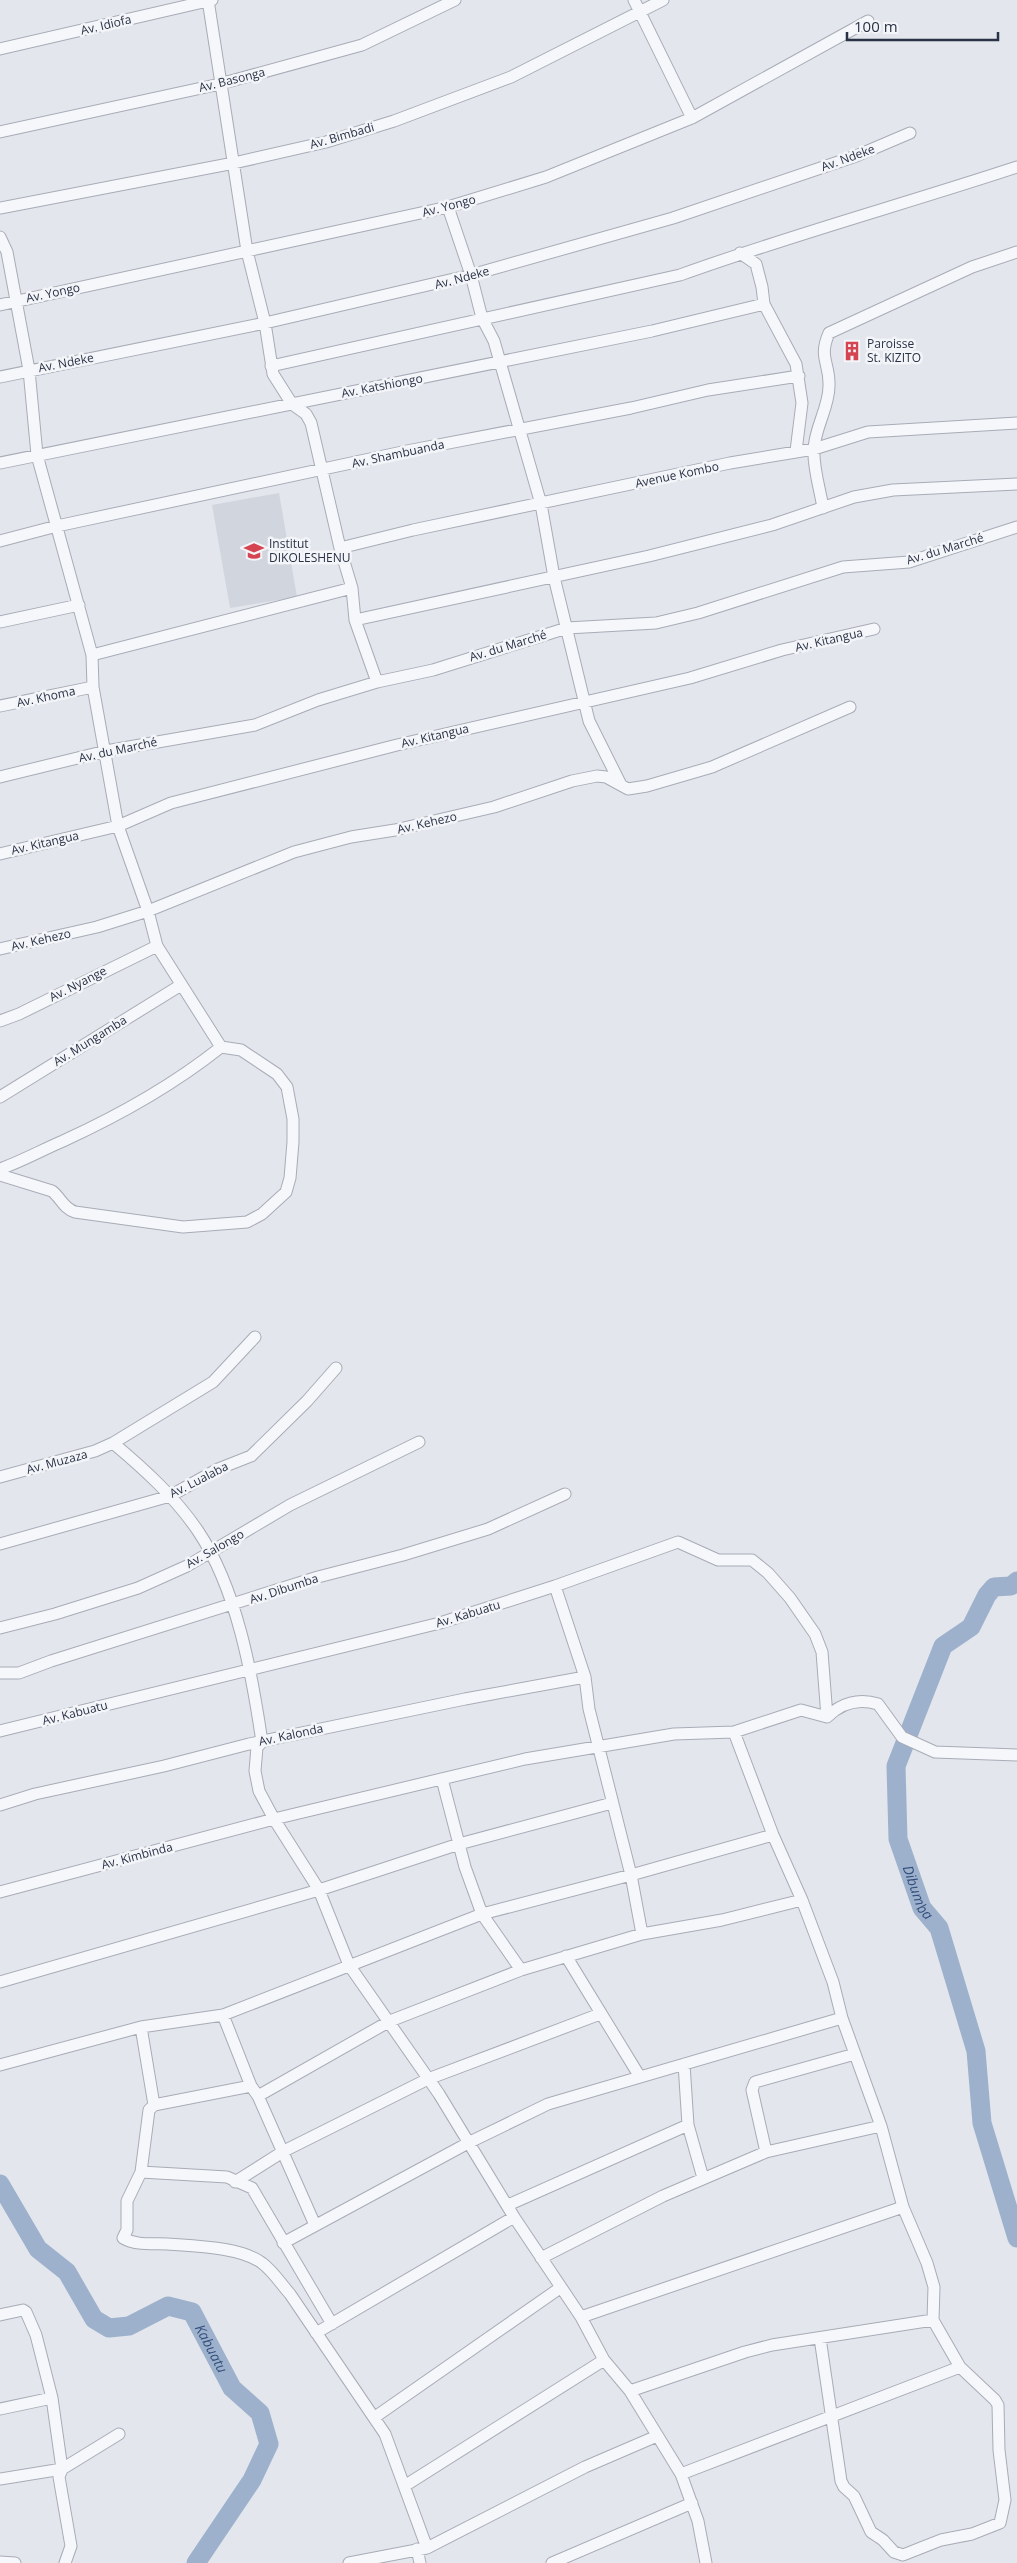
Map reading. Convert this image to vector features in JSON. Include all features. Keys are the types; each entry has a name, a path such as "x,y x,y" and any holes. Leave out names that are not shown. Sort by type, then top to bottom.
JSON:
{"street":[{"path":"209,0 220,84 247,251 265,323 271,366 279,386 292,404 306,414 311,424 340,548 352,588 355,620 377,682"},
{"name":"Av. Idiofa","path":"0,49 209,0"},
{"name":"Av. Basonga","path":"0,132 220,84 362,45 455,0"},
{"path":"634,0 692,118"},
{"name":"Av. Bimbadi","path":"0,208 234,163 326,142 412,114 511,77 663,0"},
{"name":"Av. Yongo","path":"0,305 448,208 546,177 692,118 868,21"},
{"name":"Av. Ndeke","path":"0,377 265,323 471,275 673,218 856,156 910,133"},
{"path":"271,366 680,275 740,253 848,222 1017,167"},
{"path":"448,208 471,275 482,318 494,341 541,504 554,577 589,721 621,786"},
{"path":"0,237 7,252 29,370 37,455 92,655 93,687 118,826 148,911 157,946 221,1047"},
{"path":"823,508 814,449 828,401 830,383 824,362 824,345 829,333 972,267 1017,252"},
{"path":"740,253 756,264 764,304 796,364 802,403 796,450"},
{"name":"Av. Katshiongo","path":"0,463 500,363 652,331 764,304"},
{"name":"Av. Shambuanda","path":"0,541 57,526 708,390 798,376"},
{"name":"Avenue Kombo","path":"340,548 796,450 814,449 868,432 1017,423"},
{"path":"355,620 554,577 772,525 854,497 893,490 1017,484"},
{"name":"Av. du Marché","path":"0,777 106,751 255,724 318,700 377,682 433,670 567,628 656,623 698,613 843,567 909,562 1017,527"},
{"path":"92,655 352,588"},
{"path":"0,622 79,605"},
{"name":"Av. Kitangua","path":"0,854 118,826 171,802 397,745 690,678 782,650 874,629"},
{"name":"Av. Khoma","path":"0,706 93,687"},
{"name":"Av. Kehezo","path":"0,949 96,927 148,911 304,849 351,836 395,830 494,807 572,781 597,776 606,777 628,789 648,786 712,767 850,706"},
{"name":"Av. Nyange","path":"0,1021 157,946"},
{"name":"Av. Mungamba","path":"0,1097 181,985"},
{"path":"0,1169 130,1108 187,1074 221,1047 241,1050 277,1074 287,1087 291,1100 293,1142 290,1178 286,1192 262,1214 247,1222 183,1227 131,1221 70,1210 64,1207 58,1196 52,1191 0,1174"},
{"name":"Av. Muzaza","path":"0,1477 95,1451 114,1443 214,1382 255,1338"},
{"name":"Av. Lualaba","path":"0,1544 170,1496 218,1469 251,1456 308,1401 336,1368"},
{"name":"Av. Salongo","path":"0,1628 55,1614 138,1588 187,1566 290,1505 419,1442"},
{"path":"114,1443 148,1473 170,1496 198,1530 210,1552 232,1606 256,1699 262,1742 257,1747 255,1771 259,1790 274,1819 319,1890 349,1964 390,2021 470,2142 514,2217 560,2288 582,2317 604,2360 630,2391 681,2474 698,2521 706,2563"},
{"name":"Av. Dibumba","path":"0,1673 19,1673 51,1661 232,1606 318,1577 403,1556 488,1529 564,1494"},
{"name":"Av. Kabuatu","path":"0,1731 440,1623 555,1586 678,1542 718,1560 752,1560 768,1572 790,1598 814,1634 822,1652 827,1717"},
{"path":"555,1586 585,1678 598,1745 631,1876 642,1934"},
{"name":"Av. Kalonda","path":"0,1805 35,1794 164,1766 262,1742 465,1699 585,1678"},
{"path":"827,1717 836,1708 854,1702 871,1701 878,1704 907,1739 935,1752 1017,1755"},
{"name":"Av. Kimbinda","path":"0,1892 274,1819 525,1759 598,1745 674,1734 734,1732 801,1710 827,1717"},
{"path":"734,1732 773,1835 802,1900 833,1982 842,2018 881,2126 903,2207 927,2263 934,2287 933,2320 960,2367 998,2405 999,2450 1005,2500 1002,2518 997,2526 972,2534 941,2540 903,2555 894,2552 883,2540 871,2532 854,2496 842,2484 830,2417 820,2338"},
{"path":"442,1779 459,1844 482,1914 521,1970"},
{"path":"0,1982 319,1890 459,1844 612,1803"},
{"path":"0,2065 141,2027 223,2015 349,1964 482,1914 631,1876 773,1835"},
{"path":"258,2096 390,2021 521,1970 642,1934 722,1920 802,1900"},
{"path":"566,1956 640,2077"},
{"path":"235,2182 284,2151 428,2079 600,2014"},
{"path":"223,2015 251,2086 258,2096 284,2151 315,2225"},
{"path":"283,2243 470,2142 548,2104 842,2018"},
{"path":"141,2027 154,2105"},
{"path":"766,2152 752,2090 755,2082 855,2054"},
{"path":"684,2064 688,2125 704,2178"},
{"path":"251,2086 154,2105 149,2110 142,2172 126,2201 126,2230 123,2238 132,2243 169,2244 238,2252 261,2262 290,2294 385,2434 406,2485 422,2549 420,2563"},
{"path":"508,2206 688,2125"},
{"path":"541,2258 704,2178 766,2152 881,2126"},
{"path":"142,2172 227,2177 252,2188 332,2324"},
{"path":"582,2317 903,2207"},
{"path":"316,2333 514,2217"},
{"path":"375,2417 560,2288"},
{"path":"0,2315 23,2310 31,2319 52,2398 62,2469 59,2477 71,2546 65,2563"},
{"path":"630,2391 745,2352 772,2345 933,2320"},
{"path":"406,2485 604,2360"},
{"path":"681,2474 960,2367"},
{"path":"0,2409 52,2398"},
{"path":"0,2479 62,2469 119,2434"},
{"path":"349,2563 422,2549 585,2466 657,2436"},
{"path":"552,2563 692,2503"},
{"path":"0,2562 15,2563"}],"shaded area":[{"name":"Institut DIKOLESHENU","path":"279,493 297,597 230,608 212,505"}],"waterway":[{"name":"Dibumba","path":"1017,1581 1011,1586 994,1587 987,1595 971,1627 943,1646 896,1766 898,1839 922,1908 939,1928 976,2051 982,2123 1017,2238"},
{"name":"Kabuatu","path":"0,2184 38,2249 67,2272 94,2319 109,2328 129,2326 168,2306 192,2312 232,2388 260,2413 269,2444 252,2480 196,2563"}],"place":[{"name":"Paroisse St. KIZITO","path":"852,351"},
{"name":"Institut DIKOLESHENU","path":"254,551"}]}
